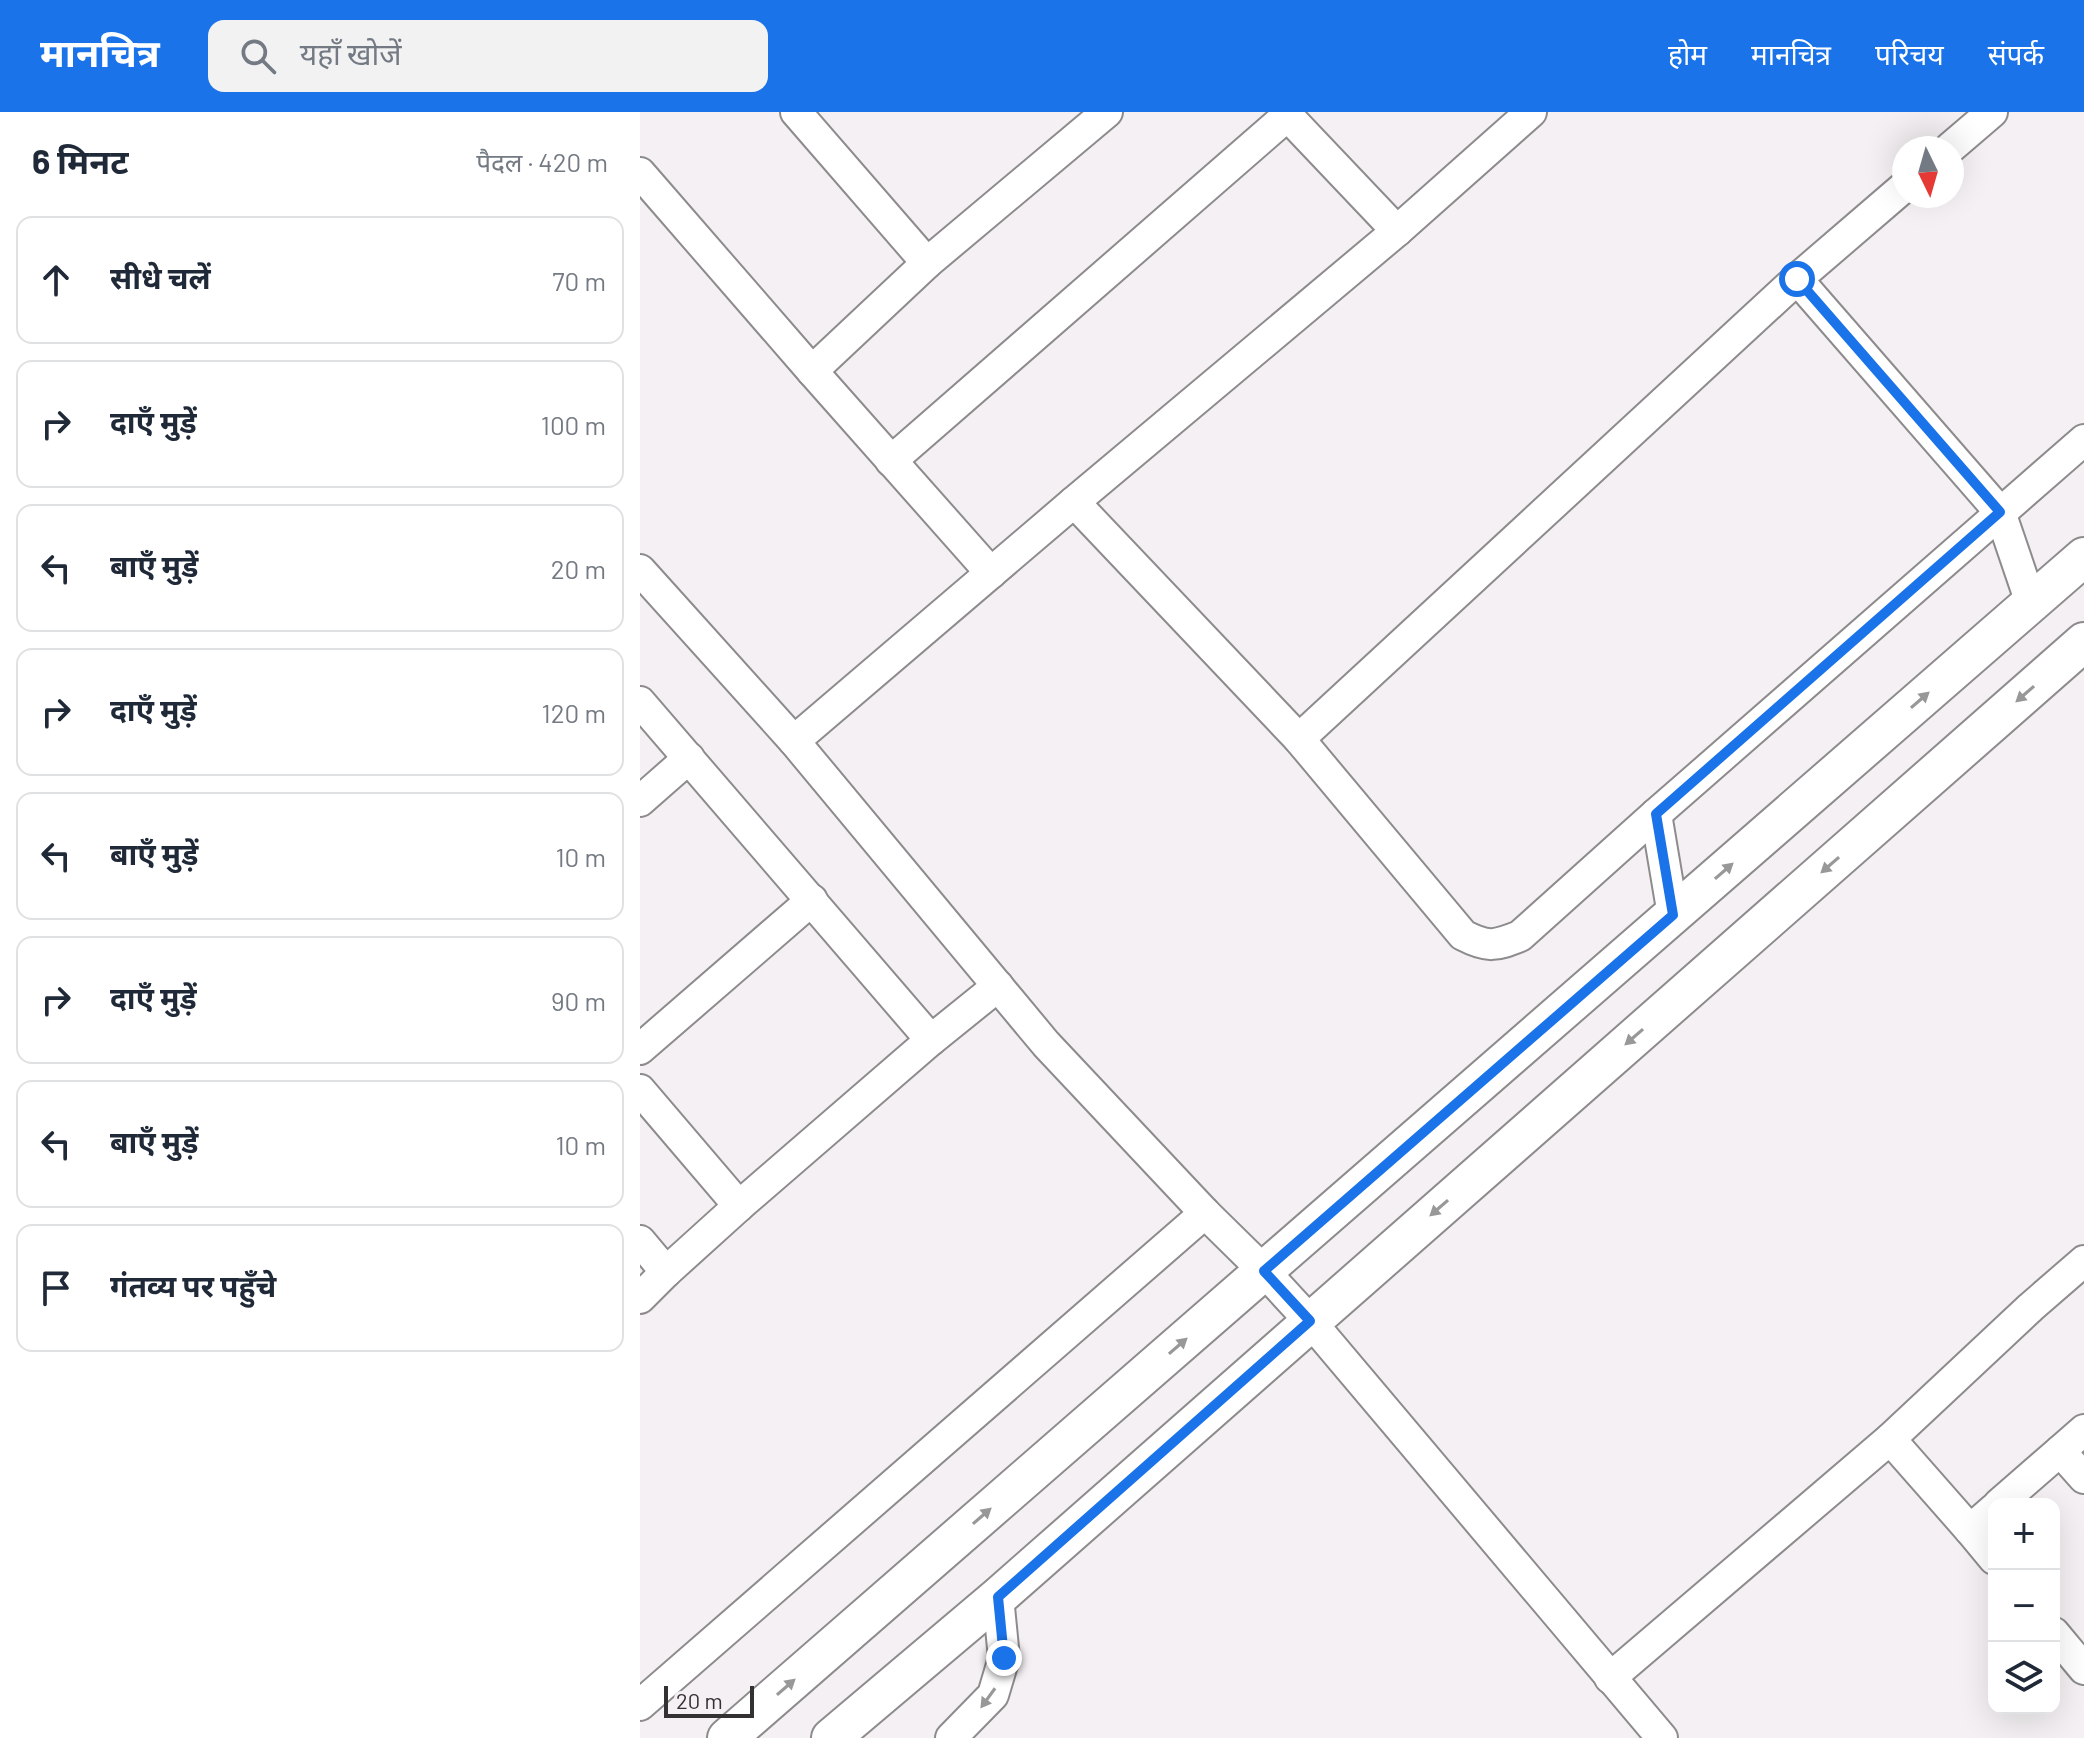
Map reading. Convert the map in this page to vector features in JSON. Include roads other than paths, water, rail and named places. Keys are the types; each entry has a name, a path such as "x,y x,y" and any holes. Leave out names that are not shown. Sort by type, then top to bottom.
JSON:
{"main road":[{"path":"727,1738 2084,557"},
{"path":"831,1738 998,1597 2084,642"}],"street":[{"path":"796,112 927,263"},
{"path":"812,371 927,263 1107,112"},
{"path":"794,741 1397,231 1531,112"},
{"path":"1964,136 1992,112"},
{"path":"891,461 1285,114 1397,231"},
{"path":"640,173 991,573"},
{"path":"1299,739 1797,279 1892,197"},
{"path":"1797,279 2000,512 2031,603"},
{"path":"1074,502 1299,739 1463,935 1480,944 1499,944 1520,936 2084,440"},
{"path":"640,570 794,741 1046,1044 1310,1321 1662,1738"},
{"path":"640,702 931,1040"},
{"path":"640,801 689,758"},
{"path":"1656,814 1673,915"},
{"path":"640,1049 812,900"},
{"path":"640,1298 739,1206 998,986"},
{"path":"640,1090 739,1206"},
{"path":"640,1705 1205,1213"},
{"path":"640,1241 666,1272"},
{"path":"1610,1678 1890,1439 2084,1261"},
{"path":"2006,1498 2084,1430"},
{"path":"1890,1439 1988,1552"},
{"path":"2060,1451 2084,1478"},
{"path":"1970,1530 1988,1514"},
{"path":"951,1738 993,1695 1004,1658 998,1597"},
{"path":"2060,1640 2084,1669"}]}
